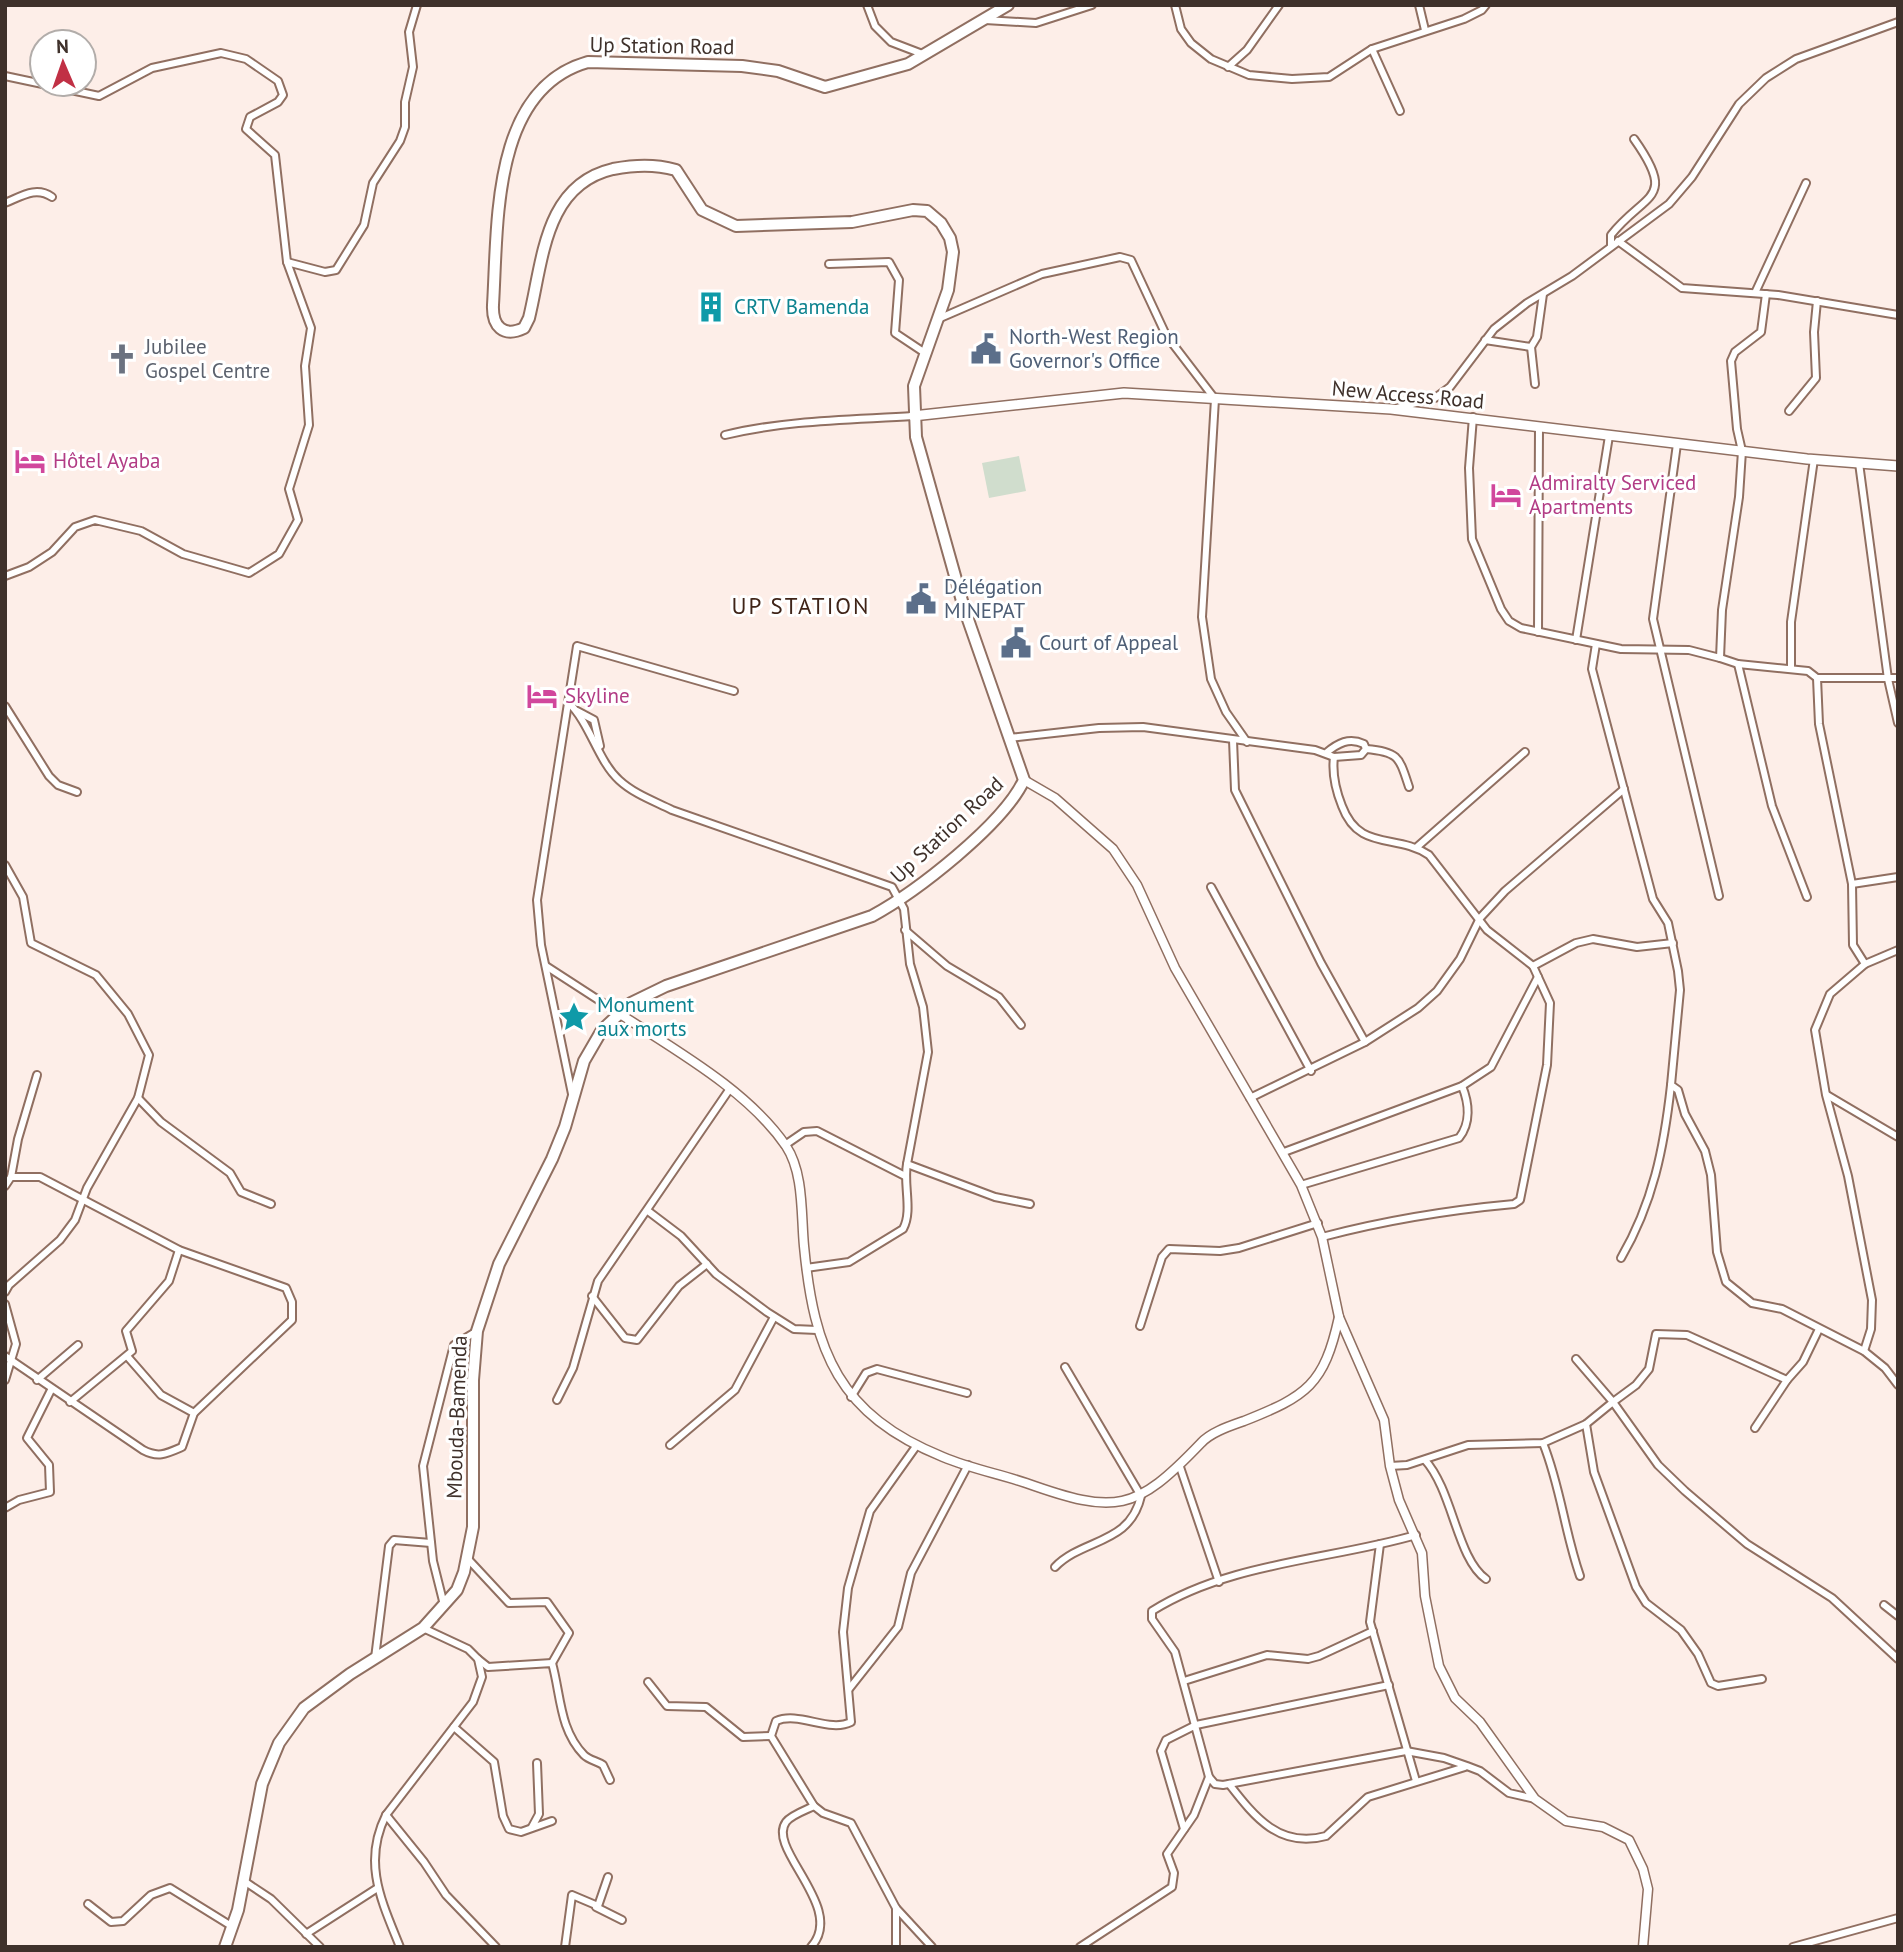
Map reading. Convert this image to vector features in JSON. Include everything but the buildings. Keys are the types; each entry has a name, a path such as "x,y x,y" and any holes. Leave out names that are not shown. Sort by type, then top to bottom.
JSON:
{"highway":[{"name":"Up Station Road","path":"791,944 873,916 901,900 990,822 1017,795 1024,780 1021,764 1007,738 960,595 922,463 914,416 914,386 947,290 953,252 950,238 927,211 914,210 852,222 736,226 702,210 676,170 633,165 582,180 567,197 554,218 524,328 507,332 498,328 493,319 497,223 505,167 518,126 545,83 588,62 714,63 778,72 825,87 887,72 925,55 1008,5"},
{"name":"Mbouda-Bamenda","path":"225,1947 233,1927 244,1881 262,1784 279,1743 304,1708 424,1628 457,1590 468,1559 473,1527 473,1380 477,1331 499,1264 565,1128 573,1096 592,1046 617,1012 666,986 791,944"}],"main road":[{"name":"New Access Road","path":"914,416 1124,393 1391,409 1742,452 1898,466"}],"street":[{"path":"287,262 325,272 336,270 361,232 373,183 400,141 405,127 405,102 413,67 409,32 417,5"},
{"path":"867,5 875,26 891,42 925,55"},
{"path":"985,20 1036,23 1092,5"},
{"path":"1175,5 1181,29 1191,43 1228,67 1257,76 1322,79 1341,71 1372,49 1464,19 1486,5"},
{"path":"1228,67 1247,50 1279,5"},
{"path":"1419,5 1425,30"},
{"path":"1391,409 1434,398 1450,387 1494,329 1543,293 1572,276 1669,204 1692,177 1739,104 1766,78 1796,58 1898,22"},
{"path":"1372,49 1400,111"},
{"path":"5,76 99,96 152,68 208,54 233,54 246,59 278,81 283,88 278,102 250,117 246,129 275,156 287,262 311,328 305,366 310,419 289,489 290,499 298,512 297,527 284,550 256,570 241,573 183,554 141,531 95,520 75,527 42,559 5,576"},
{"path":"1611,246 1614,230 1650,200 1655,191 1652,166 1634,139"},
{"path":"1755,293 1806,183"},
{"path":"5,203 35,191 44,191 52,197"},
{"path":"1618,241 1682,288 1766,294 1898,315"},
{"path":"937,319 1042,274 1120,257 1131,260 1166,335 1214,399 1202,617 1211,679 1226,712 1247,742"},
{"path":"829,264 882,260 889,262 899,279 895,332 925,353"},
{"path":"1535,384 1531,347 1537,337 1543,293"},
{"path":"1720,658 1722,610 1740,497 1742,452 1737,429 1731,361 1735,352 1761,332 1766,294"},
{"path":"1788,411 1816,378 1814,332 1817,301"},
{"path":"1485,340 1531,347"},
{"path":"725,435 810,423 914,416"},
{"path":"1473,417 1469,468 1472,538 1505,615 1521,628 1621,649 1689,650 1738,664 1808,671 1817,678 1898,678"},
{"path":"1538,632 1539,427"},
{"path":"1576,640 1609,436"},
{"path":"1677,444 1653,619 1718,896"},
{"path":"1791,668 1791,622 1814,460"},
{"path":"1858,463 1888,679 1898,723"},
{"path":"1596,644 1592,669 1653,899 1668,923 1680,990 1671,1085 1654,1183 1642,1222 1621,1258"},
{"path":"573,1096 537,920 537,900 577,646 734,691"},
{"path":"1738,664 1772,806 1807,897"},
{"path":"1817,678 1819,724 1852,884 1853,945 1865,964"},
{"path":"569,702 619,780 638,794 685,815 892,887 901,900 909,964 927,1030 929,1052 905,1176 907,1216 903,1229 849,1262 806,1268"},
{"path":"5,706 49,776 58,785 78,792"},
{"path":"1007,738 1099,727 1143,727 1326,753 1334,757 1361,755 1366,749"},
{"path":"1233,740 1235,790 1321,963 1365,1042"},
{"path":"1326,753 1341,743 1352,740 1364,744 1366,749"},
{"path":"1366,749 1393,753 1398,758 1409,787"},
{"path":"1417,847 1525,752"},
{"path":"1322,1237 1382,1222 1464,1208 1514,1204 1520,1200 1547,1065 1551,1011 1533,966 1487,930 1429,855 1417,847 1366,836 1356,830 1346,818 1339,800 1334,757"},
{"path":"1024,780 1055,798 1113,849 1137,885 1175,968 1301,1185 1318,1223 1339,1317 1384,1420 1390,1466 1399,1500 1422,1553 1432,1638 1443,1676 1455,1698 1480,1722 1535,1799 1566,1821 1603,1827 1629,1840 1643,1869 1647,1889 1643,1947"},
{"path":"1250,1098 1311,1071 1365,1042 1418,1008 1437,991 1460,960 1480,918 1505,891 1624,789"},
{"path":"5,865 23,897 31,943 96,975 128,1014 146,1044 149,1055 138,1098 82,1201 75,1220 60,1240 9,1285 5,1292"},
{"path":"1852,884 1898,877"},
{"path":"1210,887 1311,1071"},
{"path":"905,930 954,971 999,997 1021,1025"},
{"path":"1533,966 1576,943 1593,939 1637,947 1673,943"},
{"path":"1864,1351 1871,1329 1872,1300 1848,1176 1826,1095 1815,1030 1830,994 1865,964 1898,950"},
{"path":"546,965 729,1090 785,1145 797,1175 806,1268 817,1330 833,1367 851,1397 876,1420 917,1445 1071,1499 1119,1503 1141,1496 1180,1467 1204,1440 1297,1398 1321,1373 1330,1356 1339,1317"},
{"path":"1284,1153 1462,1086 1492,1067 1538,977"},
{"path":"5,1186 11,1177 18,1139 37,1075"},
{"path":"1671,1085 1678,1090 1685,1114 1705,1151 1711,1175 1717,1252 1726,1282 1752,1303 1782,1309 1864,1351 1885,1368 1898,1385"},
{"path":"1301,1185 1459,1138 1466,1124 1469,1108 1462,1086"},
{"path":"557,1400 573,1368 598,1281 729,1090"},
{"path":"1826,1095 1898,1137"},
{"path":"138,1098 161,1122 230,1173 241,1192 271,1204"},
{"path":"785,1145 804,1132 817,1131 905,1176"},
{"path":"907,1164 995,1197 1030,1204"},
{"path":"5,1356 51,1390 155,1456 182,1447 194,1413 292,1320 292,1302 286,1287 179,1250 40,1177 11,1177"},
{"path":"648,1211 681,1236 725,1282 774,1317 794,1329 817,1330"},
{"path":"1140,1326 1161,1257 1169,1249 1220,1251 1239,1248 1318,1223"},
{"path":"70,1402 133,1349 126,1331 169,1280 179,1250"},
{"path":"592,1296 625,1338 637,1340 680,1286 707,1264"},
{"path":"5,1304 16,1344 13,1362 5,1380"},
{"path":"670,1445 735,1390 774,1317"},
{"path":"1755,1428 1787,1380 1803,1362 1819,1329"},
{"path":"444,1605 431,1542 423,1480 424,1452 454,1345 477,1331"},
{"path":"1390,1466 1425,1460 1468,1445 1543,1443 1586,1424 1636,1385 1649,1369 1654,1337 1667,1332 1687,1335 1787,1380"},
{"path":"37,1380 78,1345"},
{"path":"127,1356 161,1395 194,1413"},
{"path":"1576,1359 1613,1402 1658,1465 1685,1491 1747,1544 1832,1598 1898,1659"},
{"path":"1055,1567 1066,1556 1118,1534 1139,1507 1141,1496 1065,1367"},
{"path":"851,1397 866,1373 877,1369 967,1393"},
{"path":"5,1508 14,1502 50,1492 49,1465 27,1438 51,1390"},
{"path":"1586,1424 1594,1472 1642,1597 1681,1630 1698,1654 1711,1684 1718,1686 1762,1679"},
{"path":"1543,1443 1559,1487 1564,1526 1580,1576"},
{"path":"917,1445 882,1492 862,1534 844,1609 843,1632 851,1722 839,1724 784,1717 776,1721 771,1736 814,1806 823,1813 851,1823 896,1909 932,1947"},
{"path":"1425,1460 1442,1483 1475,1569 1486,1579"},
{"path":"849,1689 898,1627 911,1573 968,1465"},
{"path":"1180,1467 1219,1582"},
{"path":"1416,1535 1380,1544 1337,1550 1219,1582 1181,1595 1151,1614 1175,1652 1209,1777 1215,1784 1229,1784 1406,1751 1444,1758 1466,1766 1479,1771 1509,1793 1535,1799"},
{"path":"375,1660 389,1546 394,1540 431,1542"},
{"path":"1380,1544 1370,1613 1416,1781"},
{"path":"468,1559 509,1603 543,1601 551,1604 569,1633 552,1663 560,1711 568,1732 584,1756 603,1765 610,1780"},
{"path":"1884,1605 1898,1616"},
{"path":"424,1628 468,1649 488,1667 552,1663"},
{"path":"1184,1681 1267,1655 1308,1659 1373,1631"},
{"path":"400,1947 376,1889 379,1830 386,1815 479,1690 482,1677 478,1659"},
{"path":"648,1682 667,1706 706,1707 743,1737 771,1736"},
{"path":"1184,1829 1161,1745 1196,1725 1389,1685"},
{"path":"454,1727 494,1762 503,1816 509,1829 521,1832 552,1821"},
{"path":"531,1828 539,1814 537,1763"},
{"path":"1229,1784 1258,1821 1270,1829 1291,1835 1320,1838 1326,1836 1368,1797 1466,1766"},
{"path":"1080,1947 1172,1887 1174,1873 1167,1854 1194,1815 1209,1777"},
{"path":"811,1947 821,1933 820,1916 786,1845 783,1831 788,1820 814,1806"},
{"path":"386,1815 424,1862 446,1895 496,1947"},
{"path":"572,1895 598,1906 608,1877"},
{"path":"244,1881 271,1899 320,1947"},
{"path":"88,1904 111,1922 123,1921 151,1895 170,1888 233,1927"},
{"path":"306,1934 376,1889"},
{"path":"572,1895 622,1920"},
{"path":"565,1947 572,1895"},
{"path":"896,1909 896,1947"},
{"path":"1793,1947 1810,1945 1898,1918"}],"green space":[{"path":"1019,456 1026,491 989,498 982,463"}],"place":[{"name":"CRTV Bamenda","path":"711,307"},
{"name":"North-West Region Governor's Office","path":"986,349"},
{"name":"Jubilee Gospel Centre","path":"122,359"},
{"name":"Hôtel Ayaba","path":"30,461"},
{"name":"Admiralty Serviced Apartments","path":"1506,495"},
{"name":"Délégation MINEPAT","path":"921,599"},
{"name":"Court of Appeal","path":"1016,643"},
{"name":"Skyline","path":"542,696"},
{"name":"Monument aux morts","path":"574,1017"}],"district":[{"name":"UP STATION","path":"801,606"}]}
